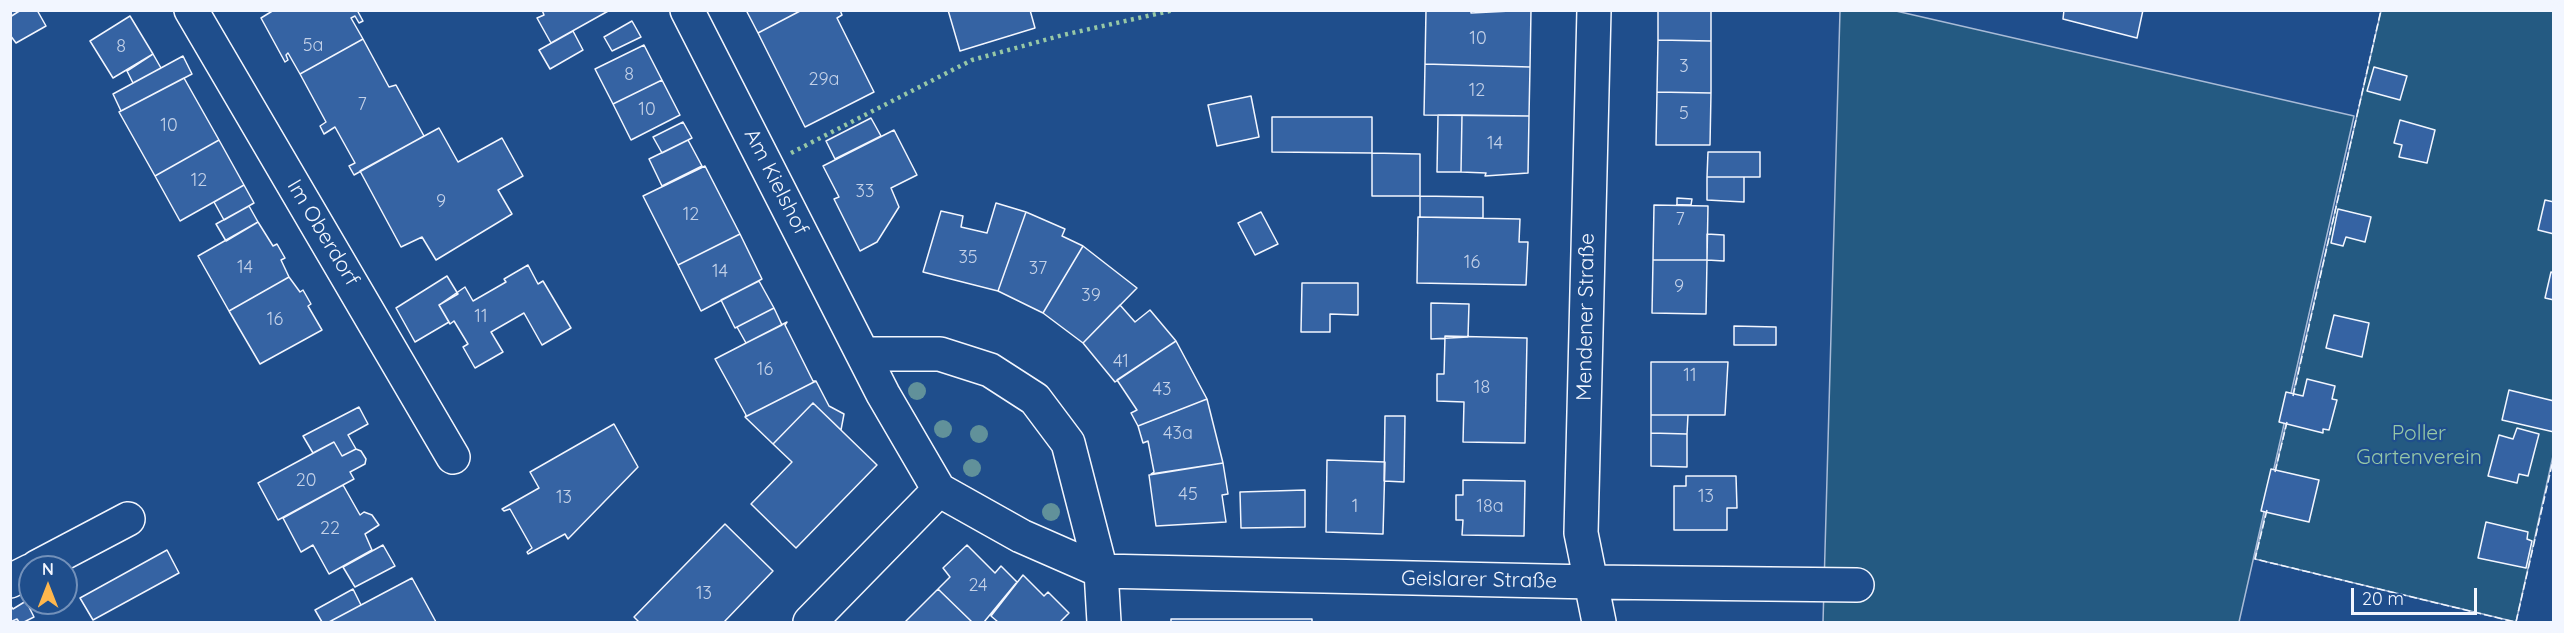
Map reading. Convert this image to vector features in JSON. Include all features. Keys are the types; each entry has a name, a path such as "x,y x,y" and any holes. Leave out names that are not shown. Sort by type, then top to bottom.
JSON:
{"street":[{"name":"Im Oberdorf","path":"191,10 453,457"},
{"name":"Am Kielshof","path":"687,10 883,393 939,490"},
{"name":"Mendener Straße","path":"1594,10 1581,533 1599,622"},
{"path":"865,354 940,354 990,370 1035,399 1068,443 1101,571 1104,622"},
{"path":"810,622 939,490 1021,536 1101,571"},
{"path":"60,555 128,519"},
{"name":"Geislarer Straße","path":"1101,571 1591,582 1857,585"}],"green space":[{"path":"1840,11 1896,11 2354,116 2239,622 1823,622"},
{"name":"Poller Gartenverein","path":"2381,11 2553,11 2553,456 2516,622 2255,559"}],"building":[{"path":"10,10 21,10 10,17"},
{"path":"21,10 37,10 46,26 16,43 10,35 10,17"},
{"path":"274,10 357,10 363,21 359,23 355,16 351,18 363,39 300,74 288,53 286,55 288,60 285,62 261,18"},
{"path":"542,10 610,10 551,43 537,18 544,15"},
{"path":"746,10 802,10 758,33"},
{"path":"802,10 840,10 842,15 837,18 874,92 805,127 758,33"},
{"path":"948,10 1030,10 1035,28 960,51"},
{"path":"1426,10 1471,10 1471,13 1531,10 1530,67 1425,64"},
{"path":"1658,10 1711,10 1711,41 1658,40"},
{"path":"2064,10 2143,10 2137,38 2063,19"},
{"path":"130,16 153,54 113,78 90,41"},
{"path":"632,21 641,37 612,51 604,37"},
{"path":"573,31 583,50 550,69 539,50"},
{"path":"363,39 389,87 396,85 424,136 354,175 349,166 355,163 335,127 324,134 320,126 326,122 300,74"},
{"path":"1658,40 1711,41 1711,93 1657,92"},
{"path":"644,45 662,80 613,104 595,69"},
{"path":"153,54 161,68 133,83 127,71"},
{"path":"183,56 192,74 121,111 113,94"},
{"path":"1425,64 1530,67 1529,116 1424,115"},
{"path":"2374,67 2407,76 2400,100 2367,91"},
{"path":"184,78 219,140 155,176 119,112"},
{"path":"662,80 680,115 631,140 613,104"},
{"path":"1657,92 1711,93 1710,145 1656,145"},
{"path":"1251,96 1259,137 1217,146 1208,105"},
{"path":"1438,115 1462,115 1461,172 1437,172"},
{"path":"1462,115 1529,116 1528,173 1485,176 1486,173 1461,172"},
{"path":"1272,117 1372,117 1372,153 1272,152"},
{"path":"871,118 881,136 835,159 826,141"},
{"path":"2400,120 2435,130 2427,163 2399,157 2402,145 2394,143"},
{"path":"683,122 692,138 662,153 653,137"},
{"path":"439,128 458,162 502,138 523,176 498,190 512,214 436,260 422,237 401,247 360,171"},
{"path":"894,130 917,175 891,188 899,207 877,242 860,251 834,199 839,197 823,166"},
{"path":"219,140 244,185 180,221 155,176"},
{"path":"688,140 702,166 662,186 649,159"},
{"path":"1708,152 1760,152 1760,177 1707,177"},
{"path":"1372,153 1420,154 1420,196 1372,196"},
{"path":"705,166 740,234 678,265 643,196"},
{"path":"1707,177 1744,177 1744,202 1707,200"},
{"path":"244,185 254,203 224,220 214,202"},
{"path":"1420,196 1483,197 1483,218 1420,217"},
{"path":"1677,198 1692,199 1691,205 1677,205"},
{"path":"2545,200 2554,202 2554,234 2538,230"},
{"path":"996,203 1026,212 998,291 923,272 941,211 963,216 961,227 987,233"},
{"path":"1654,205 1708,206 1707,260 1653,260"},
{"path":"249,206 258,222 226,241 216,224"},
{"path":"2338,209 2371,217 2365,242 2346,237 2343,246 2331,243"},
{"path":"1026,212 1065,229 1062,236 1083,246 1043,313 998,291"},
{"path":"1261,212 1278,244 1255,255 1238,223"},
{"path":"1418,217 1520,219 1519,242 1528,242 1526,285 1417,283"},
{"path":"258,222 273,246 277,244 285,258 281,260 289,277 229,311 198,256"},
{"path":"740,234 762,279 701,311 678,265"},
{"path":"1707,234 1724,235 1724,261 1707,260"},
{"path":"1083,246 1137,288 1083,343 1043,313"},
{"path":"1653,260 1707,260 1706,314 1652,313"},
{"path":"528,265 538,284 543,281 571,328 542,345 524,313 491,332 503,352 475,368 463,347 468,344 454,321 450,324 439,305 465,287 473,301 506,282 504,279"},
{"path":"2551,272 2554,273 2554,300 2545,298"},
{"path":"447,276 458,294 439,305 449,322 415,342 396,308"},
{"path":"289,277 300,292 303,290 311,304 308,306 322,330 260,364 229,311"},
{"path":"759,281 774,308 735,328 721,300"},
{"path":"1302,283 1358,283 1358,315 1330,314 1330,332 1301,332"},
{"path":"1431,303 1469,304 1468,337 1431,339"},
{"path":"1120,305 1135,322 1150,310 1176,341 1115,382 1083,343"},
{"path":"774,308 782,325 746,343 737,327"},
{"path":"2334,315 2369,323 2362,357 2326,348"},
{"path":"787,322 785,325 813,381 816,381 745,417 746,415 715,359"},
{"path":"1734,326 1776,327 1776,345 1734,345"},
{"path":"1445,336 1527,338 1525,443 1463,442 1464,402 1437,401 1437,374 1444,374"},
{"path":"1176,341 1207,399 1138,426 1131,413 1137,410 1117,380"},
{"path":"1651,362 1728,362 1725,415 1651,415"},
{"path":"2307,379 2335,386 2332,399 2337,400 2329,430 2323,429 2323,433 2279,422 2286,392 2303,396"},
{"path":"816,381 829,406 844,414 841,430 813,403 773,444 745,417"},
{"path":"2509,390 2554,401 2554,432 2502,420"},
{"path":"1207,399 1223,463 1151,474 1154,472 1148,441 1143,443 1138,426"},
{"path":"813,403 877,465 796,548 751,504 792,462 773,444"},
{"path":"359,407 368,424 348,435 356,449 342,456 334,442 313,453 303,436"},
{"path":"1651,415 1688,415 1687,434 1651,433"},
{"path":"1385,416 1405,416 1404,482 1384,481"},
{"path":"614,424 638,467 568,539 565,534 528,554 527,552 532,548 510,509 504,511 502,509 539,488 530,472"},
{"path":"2517,428 2539,434 2528,476 2519,474 2517,483 2488,476 2499,435 2513,439"},
{"path":"1651,433 1687,434 1687,467 1651,466"},
{"path":"334,442 342,456 356,449 361,451 366,459 365,464 350,472 354,479 278,520 258,483"},
{"path":"1327,460 1385,462 1383,534 1326,532"},
{"path":"1223,463 1228,494 1222,495 1226,522 1156,526 1149,475"},
{"path":"2271,469 2319,480 2309,522 2261,511"},
{"path":"1686,476 1736,476 1737,508 1727,508 1727,530 1674,530 1674,486 1686,486"},
{"path":"1463,480 1525,481 1524,536 1462,535 1463,520 1456,520 1456,495 1463,495"},
{"path":"343,485 360,515 364,512 372,515 379,525 365,534 372,550 329,574 313,545 301,552 283,518"},
{"path":"1305,490 1305,527 1241,528 1240,492"},
{"path":"2486,522 2528,532 2527,539 2532,541 2526,568 2478,558"},
{"path":"725,524 773,571 724,622 639,622 634,617"},
{"path":"383,545 395,566 355,587 343,567"},
{"path":"967,545 995,573 1001,566 1017,582 984,622 972,622 938,589 950,577 943,568"},
{"path":"167,550 179,573 93,620 80,598"},
{"path":"1023,575 1044,596 1048,592 1069,613 1060,622 998,622 991,616"},
{"path":"412,578 436,622 329,622 361,605"},
{"path":"353,589 361,605 329,622 322,622 315,610"},
{"path":"938,589 972,622 905,622"},
{"path":"10,605 13,609 18,606 18,615 33,615 34,617 24,622 19,622 17,619 10,622"},
{"path":"1171,619 1312,619 1312,622 1171,622"}],"hedge":[{"path":"791,153 972,60 1063,35 1174,10"}],"fence":[{"path":"2293,396 2381,10"},
{"path":"2275,472 2287,422"},
{"path":"2516,622 2554,456"},
{"path":"2267,510 2255,559 2515,622"}]}
